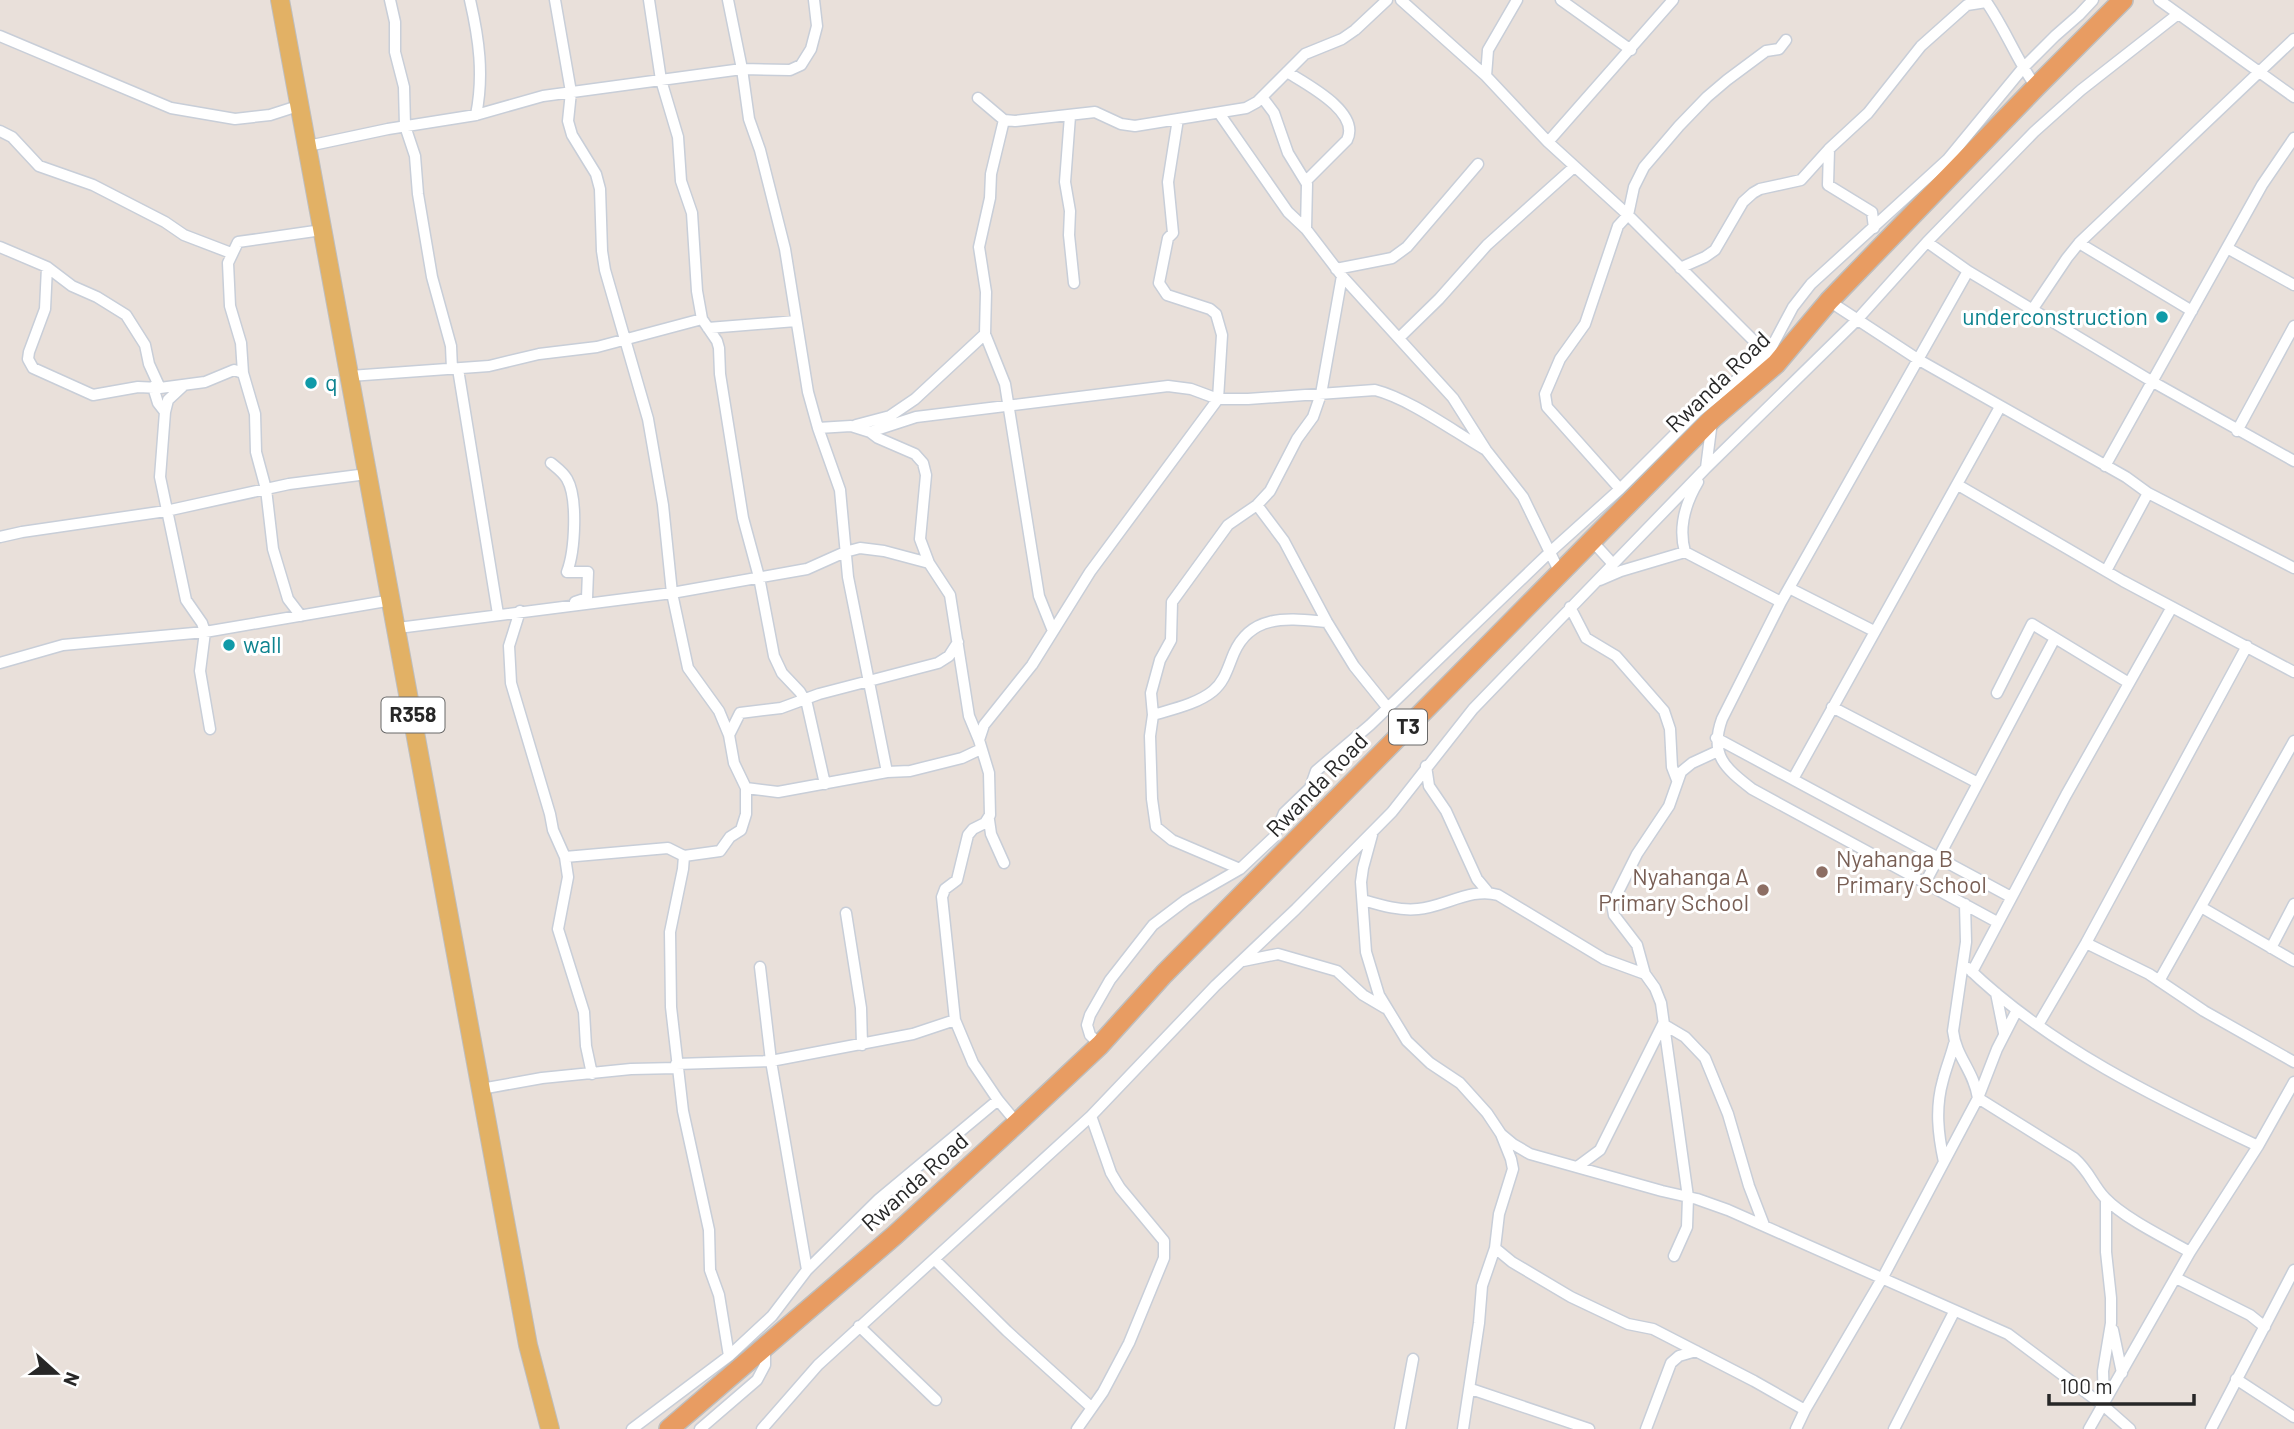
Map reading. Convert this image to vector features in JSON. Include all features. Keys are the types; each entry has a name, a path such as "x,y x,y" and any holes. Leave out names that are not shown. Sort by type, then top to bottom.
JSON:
{"highway":[{"name":"Rwanda Road","path":"669,1429 894,1235 1100,1045 1164,974 2123,0"}],"main road":[{"name":"R358","path":"280,0 398,628 528,1345 550,1429"}],"street":[{"path":"390,0 395,22 395,51 404,87 405,126 415,156 418,194 432,277 451,346 498,614"},
{"path":"470,0 477,31 481,71 476,115"},
{"path":"555,0 570,92 568,121 572,135 596,174 600,189 602,251 648,419 663,505 671,593 688,668 719,711 729,735 734,763 746,788 746,814 741,830 730,837 720,851 684,856 668,848 565,857"},
{"path":"649,0 661,80 676,128 681,181 692,213 697,291 705,323 719,348 720,374 743,518 775,656 782,673 804,699 825,784"},
{"path":"728,0 749,119 760,149 786,249 804,369 818,428 840,490 845,552 887,772"},
{"path":"309,146 405,126 476,115 544,96 742,69 790,70 801,65 811,49 817,26 814,0"},
{"path":"978,98 1004,120 1095,112 1121,124 1135,126 1246,108 1262,97 1310,51 1342,39 1387,0"},
{"path":"1401,0 1486,76 1548,142 1628,215 1772,359"},
{"path":"1486,76 1488,50 1517,0"},
{"path":"1561,0 1630,50"},
{"path":"1548,142 1673,0"},
{"path":"1100,1045 1090,1035 1087,1025 1090,1015 1110,980 1138,943 1168,913 1240,869 1277,834 1284,813 1310,788 1317,771 1620,489 1697,412 1772,359 1801,295 1948,159 2023,68 2093,0"},
{"path":"2159,0 2294,97"},
{"path":"1680,268 1705,257 1717,247 1748,197 1760,189 1801,180 1829,149 1868,113 1914,52 1968,5 1986,1 2036,86"},
{"path":"762,1429 799,1385 859,1326 1091,1116 1392,812 1473,709 1612,563 1856,320 1927,242 2057,110 2178,14"},
{"path":"0,36 183,111 235,119 270,115 300,105"},
{"path":"2032,310 2079,243 2294,39"},
{"path":"1620,489 1547,407 1544,398 1560,359 1586,324 1618,226 1628,215 1634,187 1644,167 1707,97 1766,51 1779,50 1786,40"},
{"path":"1287,72 1338,108 1350,134 1348,140 1306,181"},
{"path":"1262,97 1275,113 1288,153 1306,181 1306,229"},
{"path":"1219,113 1279,200 1306,229 1339,272 1453,398 1486,450 1522,497 1560,573"},
{"path":"1070,116 1065,182 1070,211 1074,283"},
{"path":"746,788 778,792 887,772 910,771 956,760 980,744 989,717 1032,665 1090,572 1218,399 1222,335 1216,314 1210,309 1167,295 1159,283 1165,247 1173,233 1168,182 1178,119"},
{"path":"1004,120 991,174 990,198 979,247 986,292 985,334 1002,376 1039,596 1053,631"},
{"path":"0,131 12,137 39,166 93,185 166,222 184,235 231,253"},
{"path":"2105,466 2262,185 2294,138"},
{"path":"1829,149 1828,185 1872,212 1874,228"},
{"path":"1339,272 1392,258 1407,247 1478,164"},
{"path":"1399,338 1487,245 1574,167"},
{"path":"300,616 287,595 273,549 267,489 256,452 254,414 239,371 241,343 230,306 228,269 235,245 242,241 322,230"},
{"path":"1927,242 1968,271 2152,382 2294,461"},
{"path":"2079,243 2192,311"},
{"path":"0,247 47,267 72,286 97,297 126,315 145,345 158,402 165,412"},
{"path":"2227,248 2294,285"},
{"path":"47,267 45,309 29,352 31,366 89,394 183,386 239,371"},
{"path":"1968,271 1781,602 1722,719 1716,738 1724,764 1752,789 1997,922"},
{"path":"1240,869 1172,840 1156,827 1152,799 1150,736 1153,715 1152,684 1160,660 1171,640 1170,610 1174,597 1191,578 1228,525 1257,505 1276,482 1297,439 1314,417 1321,394 1339,272"},
{"path":"1829,300 1919,360 2148,493 2294,568"},
{"path":"350,376 489,366 540,354 588,349 705,323 796,321"},
{"path":"2237,431 2294,326"},
{"path":"818,428 851,426 890,416 915,400 985,334"},
{"path":"183,386 168,400 159,465 166,511 186,600 205,632 200,671 210,729"},
{"path":"870,432 915,416 1168,386 1191,389 1218,399 1375,390 1386,393 1486,450"},
{"path":"1793,779 2000,407"},
{"path":"1685,552 1682,543 1684,513 1688,499 1706,468 1712,419"},
{"path":"851,426 870,432 915,454 923,463 926,475 919,530 929,563 950,595 970,716 989,780 991,834 1004,863"},
{"path":"551,463 567,478 572,492 573,552 566,572 588,572 587,598 566,606"},
{"path":"0,537 166,511 267,489 367,474"},
{"path":"1958,485 2106,571 2294,672"},
{"path":"2106,571 2148,493"},
{"path":"1257,505 1284,541 1354,666 1387,707"},
{"path":"1592,541 1612,563"},
{"path":"398,628 671,593 807,569 845,552 869,548 929,563"},
{"path":"1594,582 1685,552 1781,602"},
{"path":"1789,588 1874,631"},
{"path":"0,663 63,645 205,632 392,600"},
{"path":"1570,607 1586,638 1616,656 1664,711 1671,729 1672,767 1677,780"},
{"path":"1968,968 1997,922 2172,607"},
{"path":"520,611 509,646 511,683 553,830 565,857 568,877 558,929 584,1012 586,1046 592,1074"},
{"path":"1153,715 1196,700 1214,690 1242,640 1266,622 1287,618 1327,622"},
{"path":"1997,692 2032,624 2129,683"},
{"path":"1925,883 2055,638"},
{"path":"729,735 740,713 781,708 804,699 938,663 949,656 958,642"},
{"path":"2038,1025 2086,943 2247,646"},
{"path":"1832,707 1978,783"},
{"path":"1716,738 2011,897"},
{"path":"2159,981 2294,741"},
{"path":"1674,1256 1686,1227 1688,1197 1661,1003 1645,974 1637,945 1614,915 1612,904 1637,854 1669,806 1681,772 1692,763 1718,751"},
{"path":"1426,766 1429,786 1446,811 1477,880 1486,891"},
{"path":"989,820 970,831 957,880 945,889 942,897 955,1020 973,1063 1017,1123"},
{"path":"1373,831 1363,868 1363,900 1368,964 1385,1008 1407,1041 1430,1063 1460,1083 1487,1112 1501,1134 1513,1169 1482,1286 1471,1389 1463,1429"},
{"path":"684,856 670,932 671,1007 683,1111 709,1230 710,1270 719,1295 729,1356"},
{"path":"1363,900 1401,909 1418,909 1486,891 1499,895 1604,959 1645,974"},
{"path":"1944,1162 1938,1135 1938,1107 1954,1044 1953,1031 1968,968 1965,904"},
{"path":"2271,948 2294,904"},
{"path":"2201,907 2294,961"},
{"path":"846,913 861,1008 862,1045"},
{"path":"2086,943 2159,981 2204,1011 2294,1062"},
{"path":"1241,962 1278,954 1337,971 1363,995 1385,1008"},
{"path":"760,967 771,1061 807,1270"},
{"path":"1968,968 2038,1025 2166,1103 2258,1146"},
{"path":"1996,993 2004,1033"},
{"path":"1796,1429 1883,1277 1978,1098 2004,1033 2017,1010"},
{"path":"481,1089 542,1078 631,1069 771,1061 862,1045 929,1030 955,1020"},
{"path":"1577,1167 1600,1150 1663,1024"},
{"path":"1663,1024 1685,1037 1704,1058 1728,1114 1749,1186 1765,1225"},
{"path":"1954,1044 1974,1077 1978,1098 2074,1158 2086,1168 2106,1199 2151,1230 2190,1252"},
{"path":"2089,1429 2190,1252 2258,1146 2294,1082"},
{"path":"632,1429 729,1356 772,1316 807,1270 879,1199 998,1100"},
{"path":"1077,1429 1103,1392 1129,1343 1164,1258 1164,1241 1111,1173 1091,1116"},
{"path":"1501,1134 1530,1154 1688,1197 1765,1225 2016,1339 2130,1429"},
{"path":"2104,1406 2103,1371 2111,1323 2106,1252 2106,1199"},
{"path":"1494,1248 1512,1262 1571,1297 1628,1324 1647,1326 1805,1410"},
{"path":"935,1260 1007,1331 1091,1407"},
{"path":"2211,1429 2294,1270"},
{"path":"2176,1278 2241,1310 2265,1327"},
{"path":"1894,1429 1954,1312"},
{"path":"2111,1323 2122,1373"},
{"path":"859,1326 936,1400"},
{"path":"700,1429 757,1380 765,1365 765,1348"},
{"path":"1646,1429 1671,1363 1679,1356 1696,1352"},
{"path":"1400,1429 1413,1359"},
{"path":"2236,1379 2294,1417"},
{"path":"1471,1389 1590,1429"}],"place":[{"name":"underconstruction","path":"2162,317"},
{"name":"q","path":"311,383"},
{"name":"wall","path":"229,645"},
{"name":"Nyahanga B Primary School","path":"1822,872"},
{"name":"Nyahanga A Primary School","path":"1763,890"}]}
